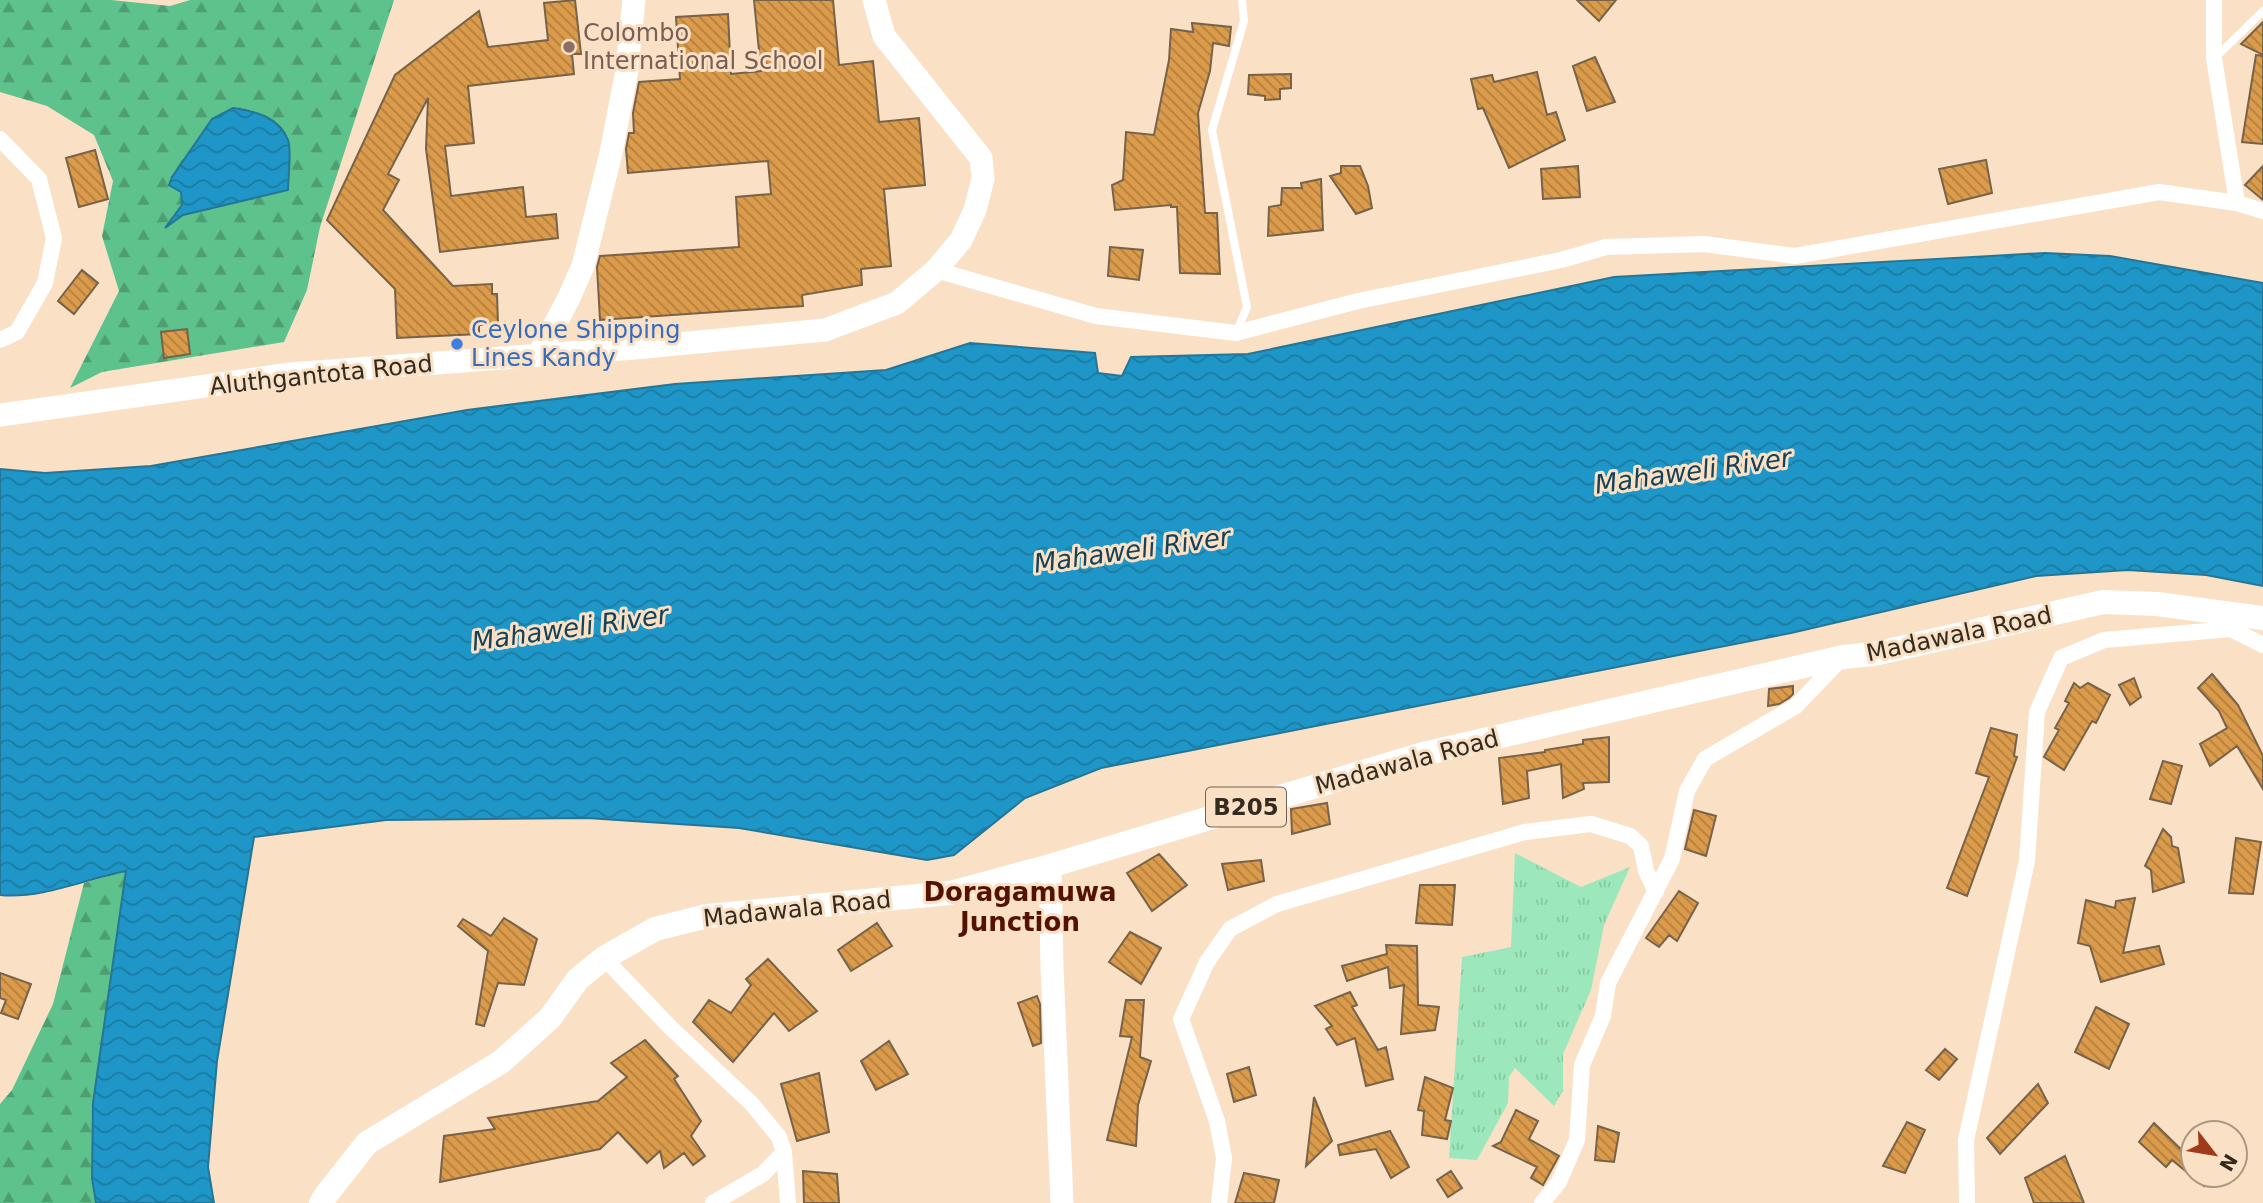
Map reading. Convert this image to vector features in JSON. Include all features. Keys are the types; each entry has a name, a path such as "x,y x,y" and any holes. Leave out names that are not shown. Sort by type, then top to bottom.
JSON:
{"main road":[{"name":"Madawala Road","path":"321,1203 367,1143 501,1062 550,1018 578,979 604,957 655,929 708,916 950,893 1050,866 1423,754 1843,657 1874,654 2103,602 2157,604 2263,618"}],"street":[{"path":"539,354 568,300 585,256 627,70 634,0"},
{"name":"Aluthgantota Road","path":"0,415 290,374 635,348 825,330 897,303 936,270 961,240 975,211 983,179 981,158 884,36 874,0"},
{"path":"2214,0 2214,58 2237,203"},
{"path":"0,139 39,179 54,238 44,283 16,332 0,340"},
{"path":"936,270 1096,316 1236,333 1358,301 1561,260 1606,247 1704,244 1795,256 2159,192 2237,203 2263,211"},
{"path":"1967,1203 1966,1140 2027,861 2038,712 2061,657 2104,640 2231,629 2263,645"},
{"path":"1542,1203 1559,1182 1577,1140 1582,1065 1603,1016 1608,983 1672,859 1687,791 1704,759 1796,706 1843,657"},
{"path":"1219,1203 1224,1158 1217,1121 1181,1019 1207,962 1230,929 1290,900 1525,832 1591,824 1630,836 1641,846 1646,871 1656,891"},
{"path":"1050,866 1062,1203"},
{"path":"604,957 670,1027 752,1104 779,1137 784,1152 788,1203"},
{"path":"713,1203 763,1174 784,1152"}],"lane":[{"path":"1236,333 1247,307 1212,130 1244,21 1242,0"},
{"path":"2214,58 2263,11"}],"green space":[{"path":"0,0 111,0 170,6 190,0 394,0 320,227 307,290 284,342 102,372 70,388 119,291 102,236 113,181 94,135 47,106 0,92","holes":["288,190 183,215 167,225 182,205 181,192"]},
{"path":"1515,853 1581,887 1630,867 1604,925 1591,990 1563,1054 1563,1091 1554,1106 1515,1068 1509,1077 1508,1103 1477,1160 1449,1158 1462,957 1511,947"},
{"path":"126,871 93,1103 92,1178 96,1203 0,1203 0,1104 12,1090 53,1004 84,883"}],"water":[{"path":"233,108 265,116 284,132 290,150 288,190 183,215 165,228 182,205 181,192 169,185 172,177 212,119"},
{"name":"Mahaweli River","path":"2045,253 2110,256 2263,283 2263,586 2206,575 2128,570 2036,576 1791,633 1101,768 1025,798 954,855 927,860 739,828 587,818 386,820 254,837 217,1061 208,1167 214,1203 96,1203 92,1178 93,1103 126,871 48,891 0,895 0,469 45,473 151,466 467,410 675,384 886,370 970,343 1095,353 1098,373 1122,376 1131,357 1248,354 1614,277"}],"building":[{"path":"575,0 581,54 572,54 574,74 468,86 474,143 445,146 451,196 523,187 526,217 556,214 558,238 440,252 426,149 428,98 388,174 399,180 383,210 453,286 492,284 492,294 497,294 498,324 479,325 479,334 397,338 395,289 327,220 395,75 479,11 488,47 548,40 544,3"},
{"path":"754,0 833,0 839,65 873,61 879,122 919,118 925,185 884,189 891,266 861,269 862,285 802,295 803,306 600,320 597,267 600,256 739,247 736,197 771,194 768,161 628,173 626,149 629,133 634,133 633,113 639,82 680,79 676,17 728,14 731,74 761,71"},
{"path":"1577,0 1616,0 1599,21"},
{"path":"2263,22 2263,55 2241,44"},
{"path":"1192,23 1231,27 1229,46 1213,43 1210,71 1198,113 1205,213 1217,213 1220,274 1180,273 1177,207 1171,205 1115,210 1112,185 1123,180 1126,132 1154,135 1169,60 1171,29 1193,32"},
{"path":"2256,55 2263,56 2263,144 2242,142"},
{"path":"1595,57 1615,102 1587,111 1573,66"},
{"path":"1537,72 1547,115 1556,112 1565,140 1509,168 1483,108 1478,109 1471,79 1492,75 1494,82"},
{"path":"1291,74 1291,88 1280,89 1280,99 1265,100 1265,96 1248,94 1249,75"},
{"path":"95,150 108,199 79,207 66,158"},
{"path":"1986,160 1992,193 1948,204 1939,169"},
{"path":"1341,166 1360,166 1368,186 1372,208 1356,214 1330,176 1341,173"},
{"path":"1578,166 1580,197 1543,199 1541,169"},
{"path":"2263,166 2263,200 2245,185"},
{"path":"1321,179 1323,230 1268,236 1269,207 1281,205 1282,188 1302,188 1301,183"},
{"path":"1110,247 1143,250 1139,280 1108,276"},
{"path":"82,270 98,283 74,314 58,301"},
{"path":"187,329 190,354 164,358 161,332"},
{"path":"2212,674 2238,705 2263,756 2263,789 2237,746 2210,766 2200,744 2227,728 2219,711 2198,688"},
{"path":"2134,678 2141,697 2130,705 2119,685"},
{"path":"2074,683 2080,688 2088,683 2110,695 2096,723 2092,721 2064,770 2044,757 2059,730 2055,728 2069,703 2065,701"},
{"path":"1793,686 1793,694 1789,698 1768,706 1769,689"},
{"path":"1991,728 2017,735 2014,756 2017,757 1967,896 1947,888 1989,777 1976,773"},
{"path":"1609,737 1609,782 1583,783 1584,789 1563,798 1561,764 1527,771 1529,798 1503,804 1499,758 1545,752 1583,744 1583,740"},
{"path":"2163,761 2182,766 2171,804 2150,799"},
{"path":"1327,803 1330,824 1292,834 1291,809"},
{"path":"1694,810 1716,816 1706,856 1685,849"},
{"path":"2163,829 2171,837 2172,846 2178,848 2184,882 2153,892 2151,870 2145,866"},
{"path":"2236,838 2261,842 2253,894 2229,893"},
{"path":"1159,854 1187,885 1152,911 1127,873"},
{"path":"1261,860 1264,881 1228,890 1222,864"},
{"path":"1420,885 1455,885 1452,925 1416,923"},
{"path":"1679,891 1698,903 1677,941 1669,935 1659,947 1646,938"},
{"path":"2135,898 2123,953 2159,946 2164,964 2101,982 2090,946 2078,943 2086,900 2115,908 2116,901"},
{"path":"504,918 537,939 524,985 498,983 484,1026 476,1024 488,951 458,926 463,919 491,936"},
{"path":"877,923 892,946 851,971 838,950"},
{"path":"1130,932 1161,948 1141,984 1109,962"},
{"path":"1386,945 1417,946 1418,1005 1439,1007 1435,1030 1401,1034 1404,985 1390,988 1388,967 1347,981 1342,966 1387,954"},
{"path":"768,959 817,1011 789,1031 774,1013 733,1062 693,1022 709,1000 731,1013 751,985 746,979"},
{"path":"0,973 31,984 18,1019 1,1013 6,1000 0,998"},
{"path":"1350,992 1357,1005 1352,1007 1378,1050 1386,1047 1393,1079 1366,1086 1355,1038 1337,1045 1326,1029 1332,1026 1315,1006"},
{"path":"1037,996 1040,1004 1041,1043 1033,1046 1018,1003"},
{"path":"1126,1000 1144,1000 1140,1057 1151,1061 1138,1105 1136,1146 1107,1140 1132,1037 1120,1036"},
{"path":"2096,1007 2129,1024 2109,1069 2075,1052"},
{"path":"645,1040 678,1076 674,1079 701,1121 691,1136 705,1156 693,1165 684,1153 664,1168 660,1151 647,1163 618,1132 600,1149 440,1182 444,1136 495,1129 488,1118 598,1101 627,1077 611,1063"},
{"path":"889,1041 908,1074 876,1090 861,1061"},
{"path":"1945,1049 1957,1059 1939,1080 1926,1070"},
{"path":"1249,1067 1256,1095 1234,1102 1227,1074"},
{"path":"819,1073 829,1132 797,1141 781,1084"},
{"path":"1425,1077 1453,1088 1445,1120 1451,1121 1447,1139 1422,1135 1424,1111 1418,1110"},
{"path":"2038,1084 2048,1103 2000,1154 1987,1138"},
{"path":"1314,1097 1332,1141 1306,1166"},
{"path":"1516,1110 1538,1121 1529,1139 1559,1156 1543,1185 1531,1178 1537,1167 1493,1146 1501,1142"},
{"path":"1907,1122 1925,1130 1905,1173 1883,1166"},
{"path":"2154,1123 2179,1147 2179,1166 2172,1160 2166,1167 2139,1142"},
{"path":"1598,1126 1619,1133 1614,1162 1595,1160"},
{"path":"1390,1131 1409,1167 1391,1178 1376,1149 1340,1155 1338,1145"},
{"path":"2065,1156 2084,1203 2034,1203 2025,1178"},
{"path":"803,1171 837,1174 839,1203 804,1203"},
{"path":"1451,1171 1462,1188 1448,1197 1437,1180"},
{"path":"1244,1173 1279,1180 1274,1203 1235,1203"}],"place":[{"name":"Colombo International School","path":"569,47"},
{"name":"Ceylone Shipping Lines Kandy","path":"457,344"}],"district":[{"name":"Doragamuwa Junction","path":"1020,907"}]}
